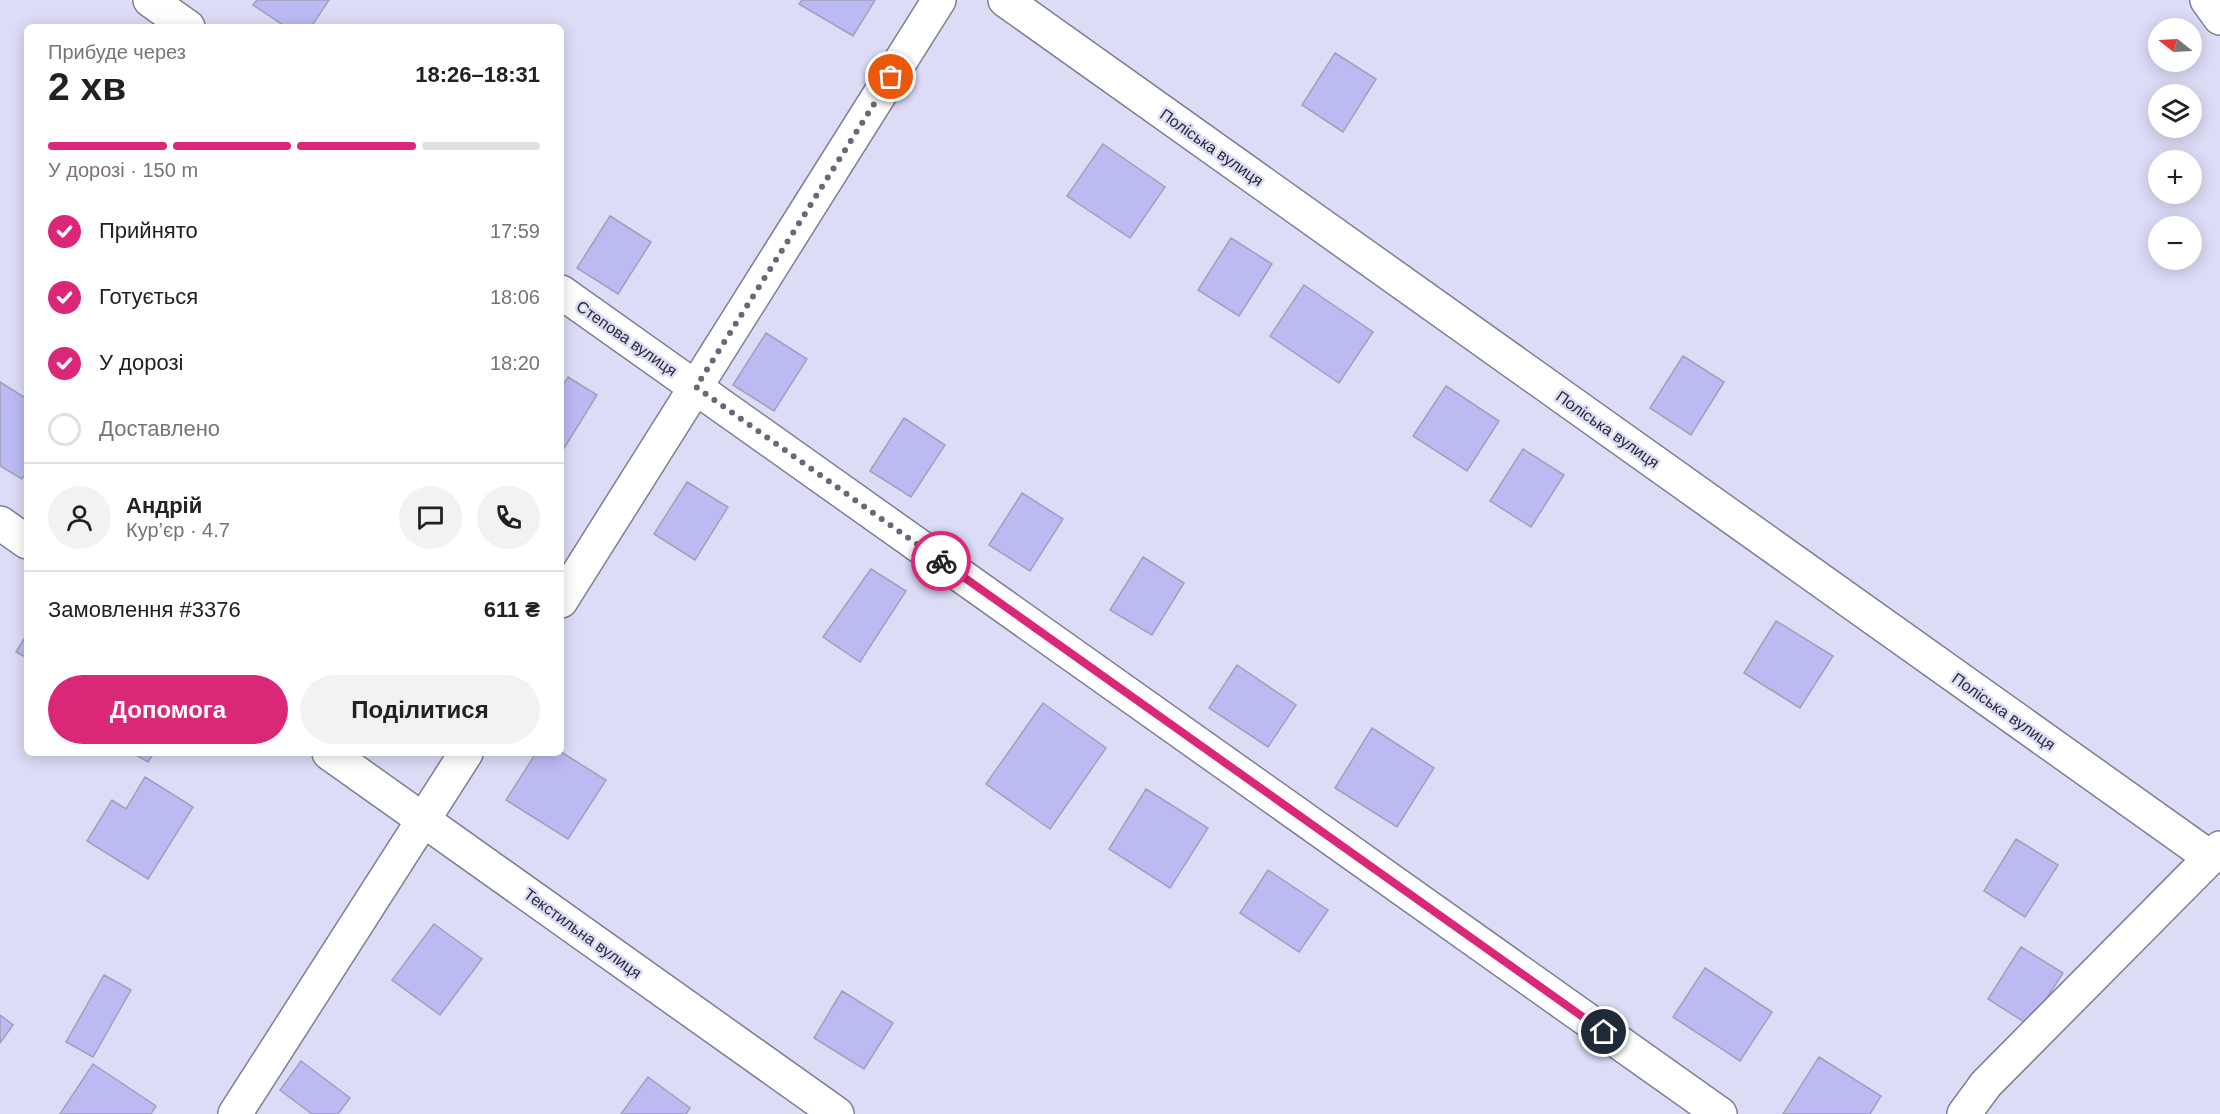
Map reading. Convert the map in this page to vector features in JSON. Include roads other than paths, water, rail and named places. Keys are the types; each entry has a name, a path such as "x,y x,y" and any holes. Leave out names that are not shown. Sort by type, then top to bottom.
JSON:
{"street":[{"path":"150,0 184,24"},
{"path":"564,597 939,0"},
{"name":"Поліська вулиця","path":"1005,0 2215,853"},
{"path":"2207,0 2220,18"},
{"name":"Степова вулиця","path":"564,293 1720,1114"},
{"path":"0,523 24,540"},
{"name":"Текстильна вулиця","path":"333,756 837,1114"},
{"path":"235,1114 464,756"},
{"path":"1964,1114 1986,1084 2215,853"}]}
